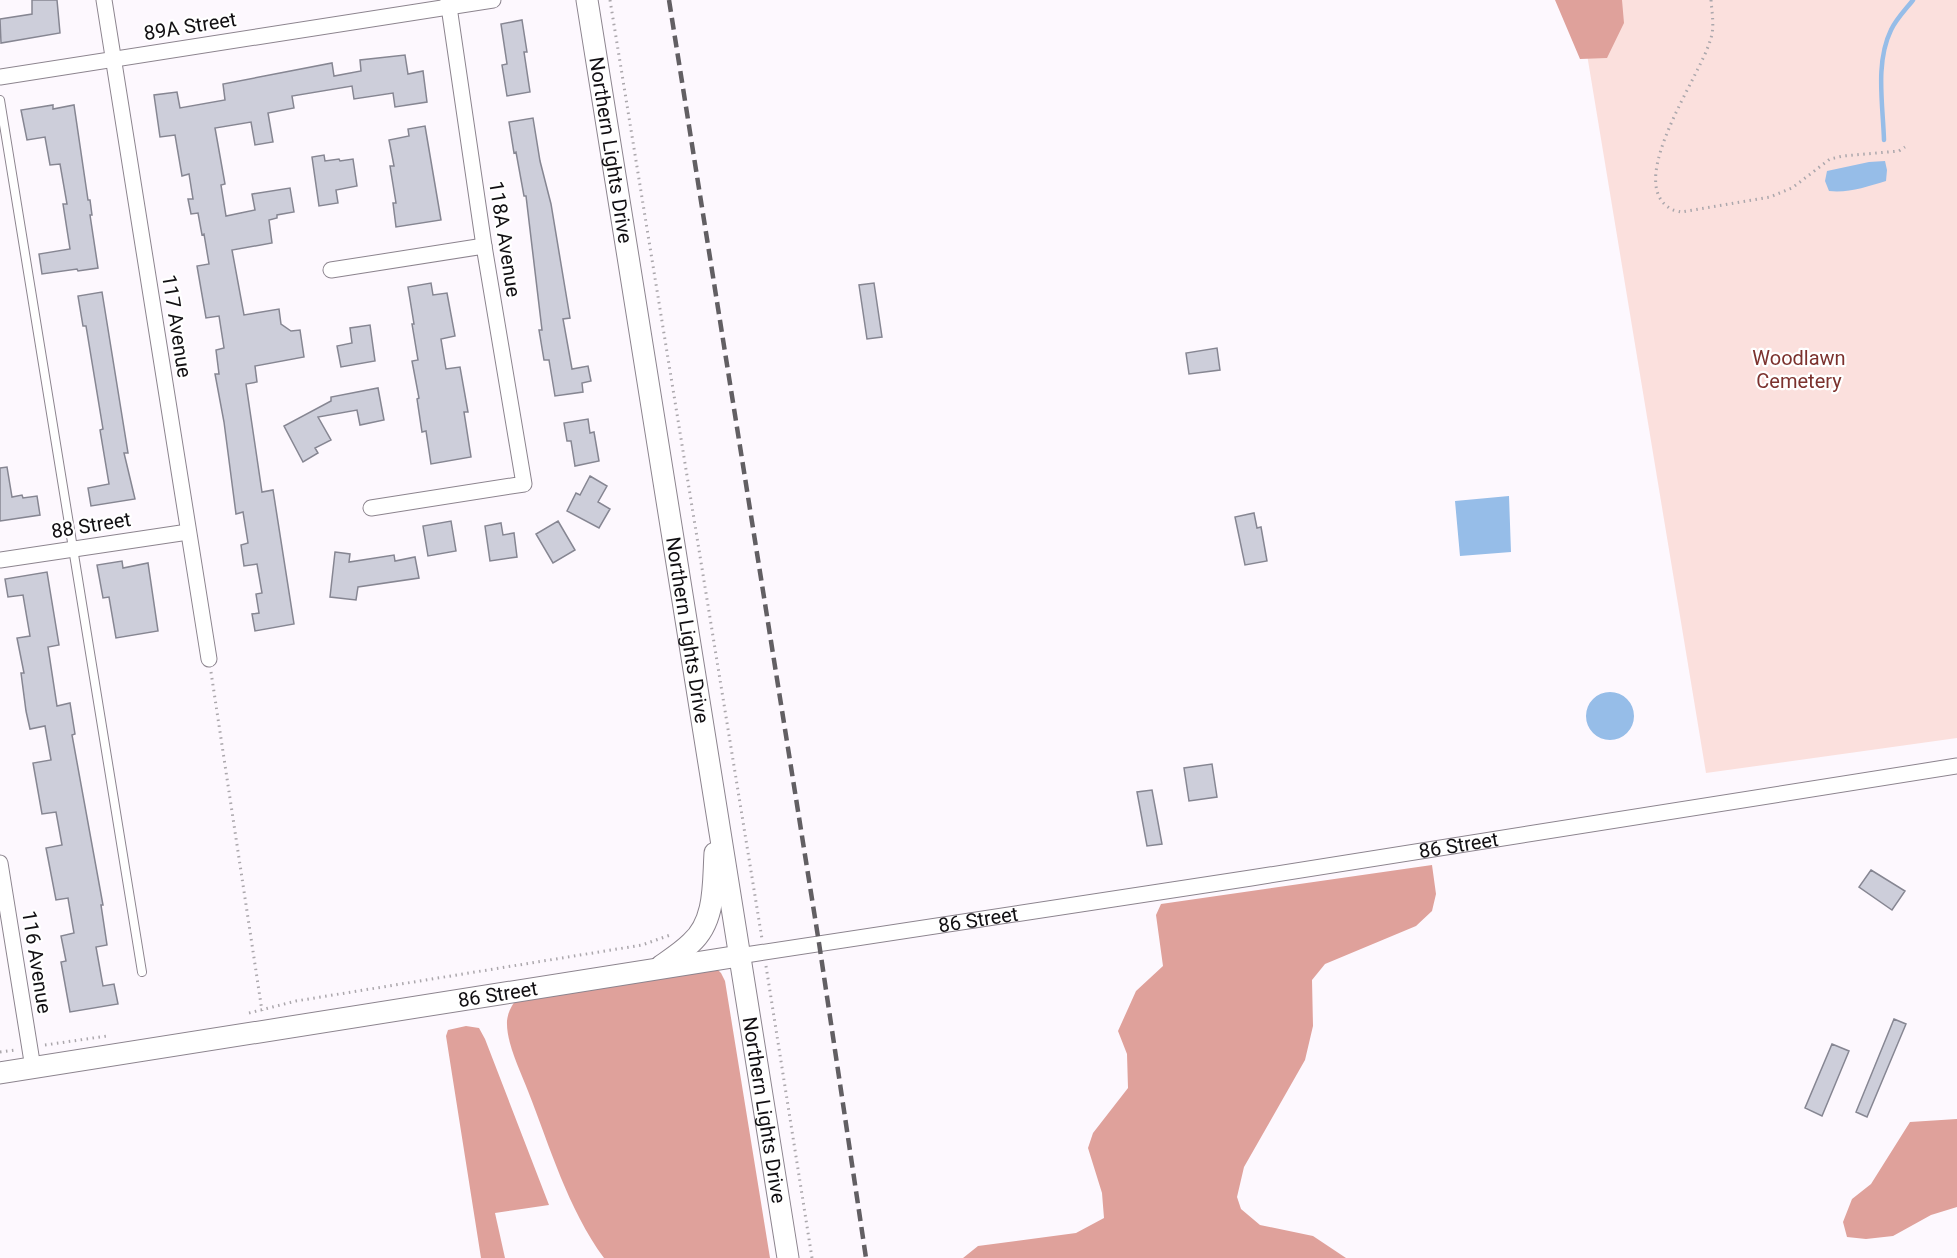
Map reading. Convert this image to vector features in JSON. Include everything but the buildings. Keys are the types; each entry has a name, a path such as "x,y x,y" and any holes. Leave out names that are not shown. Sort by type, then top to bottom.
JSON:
{"main road":[{"name":"Northern Lights Drive","path":"587,0 788,1258"},
{"path":"656,969 692,943 707,918 711,906 718,817"},
{"name":"86 Street","path":"0,1073 31,1057 740,956"}],"street":[{"name":"117 Avenue","path":"104,0 208,659"},
{"name":"89A Street","path":"0,77 448,4 493,0"},
{"name":"118A Avenue","path":"371,508 524,484 484,246 448,4"},
{"path":"331,270 484,246"},
{"name":"88 Street","path":"0,560 188,532"},
{"name":"86 Street","path":"740,956 1957,766"},
{"name":"116 Avenue","path":"0,863 31,1057"}],"lane":[{"path":"0,100 142,972"}],"path":[{"path":"610,0 812,1258"},
{"path":"1711,0 1713,23 1711,40 1700,69 1666,134 1658,155 1656,186 1660,198 1668,208 1681,212 1770,197 1792,188 1830,159 1899,152 1905,147"},
{"path":"208,659 262,1011"},
{"path":"243,1015 296,1001 642,945 680,930"},
{"path":"0,1052 31,1057 109,1035"}],"green space":[{"name":"Woodlawn Cemetery","path":"1578,0 1957,0 1957,738 1706,773"}],"shaded area":[{"path":"1555,0 1622,0 1624,23 1607,58 1580,59"},
{"path":"1432,865 1436,894 1432,911 1416,926 1325,964 1312,980 1313,1026 1305,1060 1244,1167 1237,1197 1241,1209 1260,1225 1313,1236 1346,1258 963,1258 978,1246 1076,1233 1104,1218 1102,1193 1088,1148 1093,1133 1128,1088 1127,1054 1118,1031 1136,991 1163,966 1156,915 1161,904"},
{"path":"715,967 725,981 770,1258 604,1258 580,1219 552,1156 511,1048 507,1030 509,1011 518,997"},
{"path":"466,1026 479,1028 485,1039 549,1205 495,1213 505,1258 481,1258 446,1036 448,1030"},
{"path":"1957,1119 1957,1207 1931,1215 1893,1236 1866,1239 1847,1237 1843,1222 1852,1199 1871,1184 1910,1122"}],"water":[{"path":"1885,161 1886,181 1851,190 1829,191 1825,181 1827,171"},
{"path":"1509,496 1511,552 1460,556 1455,501"},
{"path":"1605,692 1615,692 1627,699 1634,711 1634,721 1627,733 1615,740 1605,740 1590,729 1586,721 1586,711 1597,696"}],"waterway":[{"path":"1884,140 1881,84 1883,56 1893,26 1913,0"}],"railway":[{"path":"669,0 819,943 866,1258"}]}
